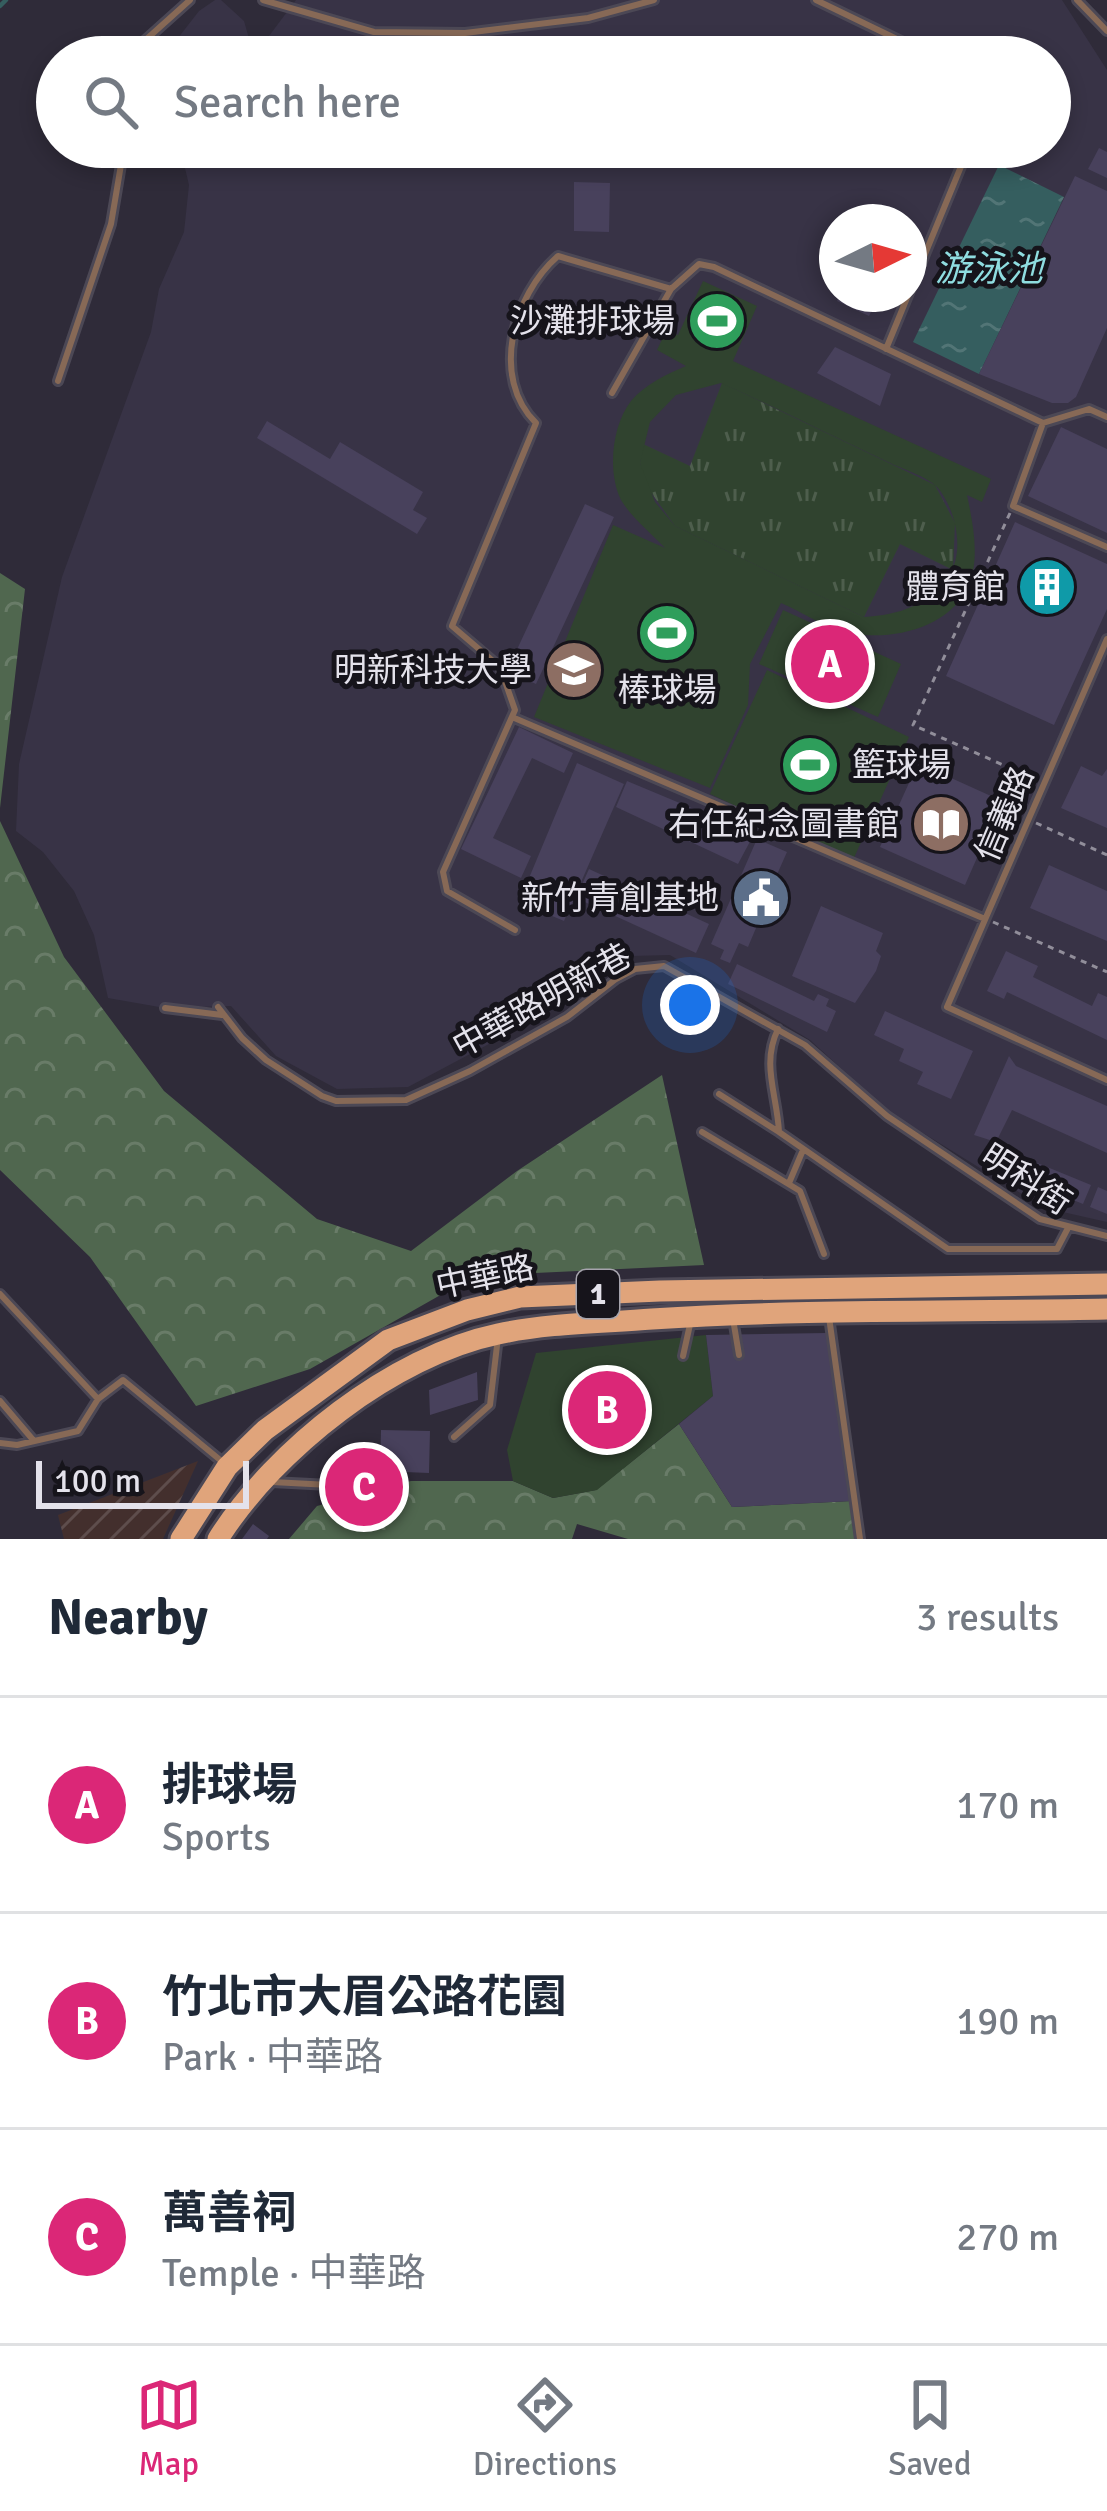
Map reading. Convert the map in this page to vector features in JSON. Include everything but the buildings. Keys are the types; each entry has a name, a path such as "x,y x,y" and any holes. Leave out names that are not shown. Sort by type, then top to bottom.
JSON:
{"main road":[{"name":"中華路","path":"181,1539 227,1467 287,1412 388,1340 466,1310 520,1298 660,1291 1107,1284"},
{"name":"中華路","path":"218,1539 296,1446 362,1394 457,1346 498,1334 692,1317 1107,1309"}],"lane":[{"path":"150,36 190,0"},
{"path":"263,0 374,32 465,34 588,18 654,0"},
{"path":"816,0 891,36"},
{"path":"1077,0 1107,31"},
{"path":"58,381 111,224 120,168"},
{"path":"886,349 959,168"},
{"path":"515,930 447,890 443,872 515,710 500,667 452,626 536,422 518,406 511,375 515,327 541,271 558,256 671,290"},
{"path":"612,394 671,290 699,263 1043,423 1089,409 1107,417"},
{"path":"1043,423 1013,506 1107,547"},
{"name":"信義路","path":"1107,639 947,1007 1107,1080"},
{"path":"512,718 986,919"},
{"name":"中華路明新巷","path":"218,1006 266,1060 336,1101 406,1100 470,1071 567,1017 616,979 651,965 681,973 778,1029"},
{"path":"165,1008 225,1016"},
{"path":"778,1029 769,1049 768,1070 778,1100 779,1132"},
{"name":"明科街","path":"778,1029 806,1045 887,1116 1040,1219 1068,1228 1057,1249 948,1249 803,1150"},
{"path":"719,1094 803,1150 789,1183"},
{"path":"702,1132 800,1191 824,1254"},
{"path":"1068,1228 1107,1236"},
{"path":"0,1294 98,1399"},
{"path":"828,1313 860,1539"},
{"path":"732,1316 739,1355"},
{"path":"682,1356 692,1317"},
{"path":"454,1437 490,1405 498,1334"},
{"path":"0,1443 78,1431 98,1399 123,1380 227,1467"},
{"path":"0,1401 34,1441"},
{"path":"262,1482 349,1486"}],"path":[{"path":"1013,506 914,725 1045,783"},
{"path":"1028,820 1107,855"},
{"path":"986,919 1107,972"}],"shaded area":[{"name":"明新科技大學","path":"221,0 244,21 248,36 180,36 199,11"},
{"name":"明新科技大學","path":"296,0 1062,0 1107,70 1107,1222 1045,1208 889,1112 810,1040 670,955 631,956 566,1003 408,1087 337,1089 276,1056 231,1006 165,1008 108,998 94,935 74,891 43,852 16,831 19,764 62,577 151,332 159,289 184,232 189,185 185,168 1071,168 1071,36 269,36"},
{"path":"198,1461 163,1539 64,1539 58,1515"}],"green space":[{"path":"703,281 757,306 733,361 991,479 982,502 967,495 975,555 967,589 958,603 932,623 899,633 850,633 781,603 750,664 748,705 710,788 534,717 613,525 665,548 621,500 614,476 614,449 619,423 631,401 649,385 686,366 657,350 666,331 678,335","holes":["721,383 937,487 953,517 957,541 954,564 942,584 902,611 864,617 675,526 655,502 640,463 650,422 676,395"]},
{"path":"722,383 935,485 955,523 953,570 900,544 864,617 675,526 645,484 640,463 643,444 690,466"},
{"path":"0,573 25,589 0,808"},
{"path":"783,610 901,664 878,717 759,664"},
{"name":"籃球場","path":"767,670 909,737 853,860 710,794"},
{"path":"0,821 64,957 164,1091 317,1219 411,1251 517,1171 662,1075 704,1265 474,1276 310,1369 196,1406 90,1257 0,1170"},
{"path":"706,1335 713,1396 597,1490 553,1498 513,1481 507,1450 536,1353"},
{"path":"679,1424 732,1507 852,1501 855,1539 628,1539 577,1524 572,1539 289,1539 317,1506 411,1481 513,1481 553,1498 596,1490"}],"water":[{"name":"游泳池","path":"998,168 1064,197 979,374 913,342"}],"waterway":[{"path":"0,6 6,0"}],"place":[{"name":"沙灘排球場","path":"717,321"},
{"name":"體育館","path":"1047,587"},
{"name":"棒球場","path":"667,633"},
{"name":"排球場","path":"830,664"},
{"name":"明新科技大學","path":"574,670"},
{"name":"籃球場","path":"810,765"},
{"name":"右任紀念圖書館","path":"941,824"},
{"name":"新竹青創基地","path":"761,898"},
{"name":"竹北市大眉公路花園","path":"607,1410"},
{"name":"萬善祠","path":"364,1487"}]}
